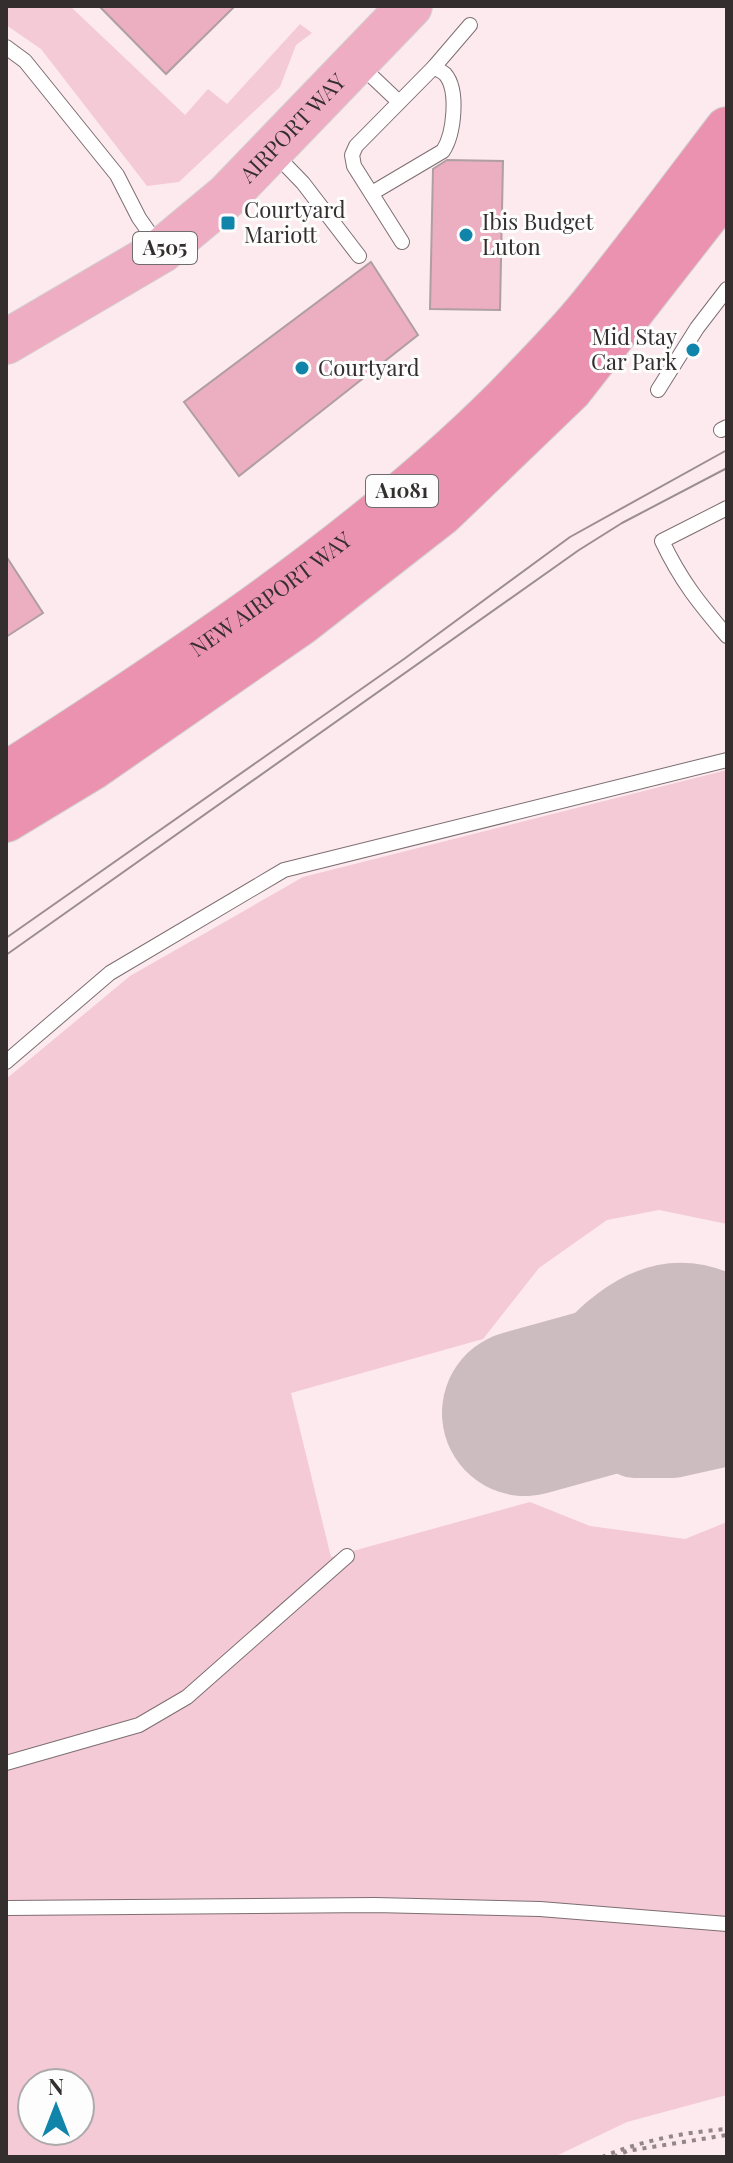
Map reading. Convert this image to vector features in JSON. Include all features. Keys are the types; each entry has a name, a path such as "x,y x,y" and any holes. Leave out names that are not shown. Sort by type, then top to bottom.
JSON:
{"highway":[{"name":"NEW AIRPORT WAY","path":"6,774 272,594 435,464 503,400 589,309 727,129"},
{"name":"NEW AIRPORT WAY","path":"6,820 92,768 301,623 442,513 570,390 727,189"}],"main road":[{"name":"AIRPORT WAY","path":"6,342 161,251 227,196 410,6"}],"lane":[{"path":"402,242 354,166 352,155 356,146 434,67 470,25"},
{"path":"6,47 25,61 117,175 139,218 161,251"},
{"path":"357,63 399,102"},
{"path":"372,193 443,151 448,143 452,94 444,74 434,67"},
{"path":"272,151 303,183 359,256"},
{"path":"658,390 697,328 727,289"},
{"path":"727,508 662,541 690,593 727,636"},
{"path":"6,1062 110,973 284,870 727,760"},
{"path":"6,1763 139,1725 187,1697 347,1556"},
{"path":"6,1908 375,1905 540,1909 727,1924"}],"path":[{"path":"602,2157 626,2147 707,2130 727,2132"},
{"path":"614,2157 627,2151 727,2132"}],"shaded area":[{"path":"6,6 70,6 185,115 208,89 227,104 300,24 312,33 296,45 280,87 179,182 147,186 41,49 6,25"},
{"path":"727,770 727,1224 659,1210 607,1220 539,1268 483,1339 291,1393 331,1557 530,1502 590,1526 685,1539 727,1522 727,2095 627,2122 554,2157 6,2157 6,1079 130,976 303,877"}],"building":[{"path":"99,6 235,6 166,74"},
{"name":"Ibis Budget Luton","path":"447,160 503,161 500,310 430,309 433,169"},
{"name":"Courtyard","path":"371,262 418,335 239,476 184,402"},
{"path":"6,556 43,613 6,637"}],"taxiway":[{"path":"727,1308 697,1297 669,1296 629,1312 605,1330 586,1351 577,1368 570,1401 589,1424 634,1445 673,1445 718,1435 727,1429"}],"runway":[{"path":"525,1413 727,1357"}],"tram line":[{"path":"6,938 404,659 570,537 727,450"},
{"path":"6,955 579,550 622,523 727,468"}],"place":[{"name":"Courtyard Mariott","path":"228,223"},
{"name":"Ibis Budget Luton","path":"466,235"},
{"name":"Mid Stay Car Park","path":"693,350"},
{"name":"Courtyard","path":"302,368"}]}
